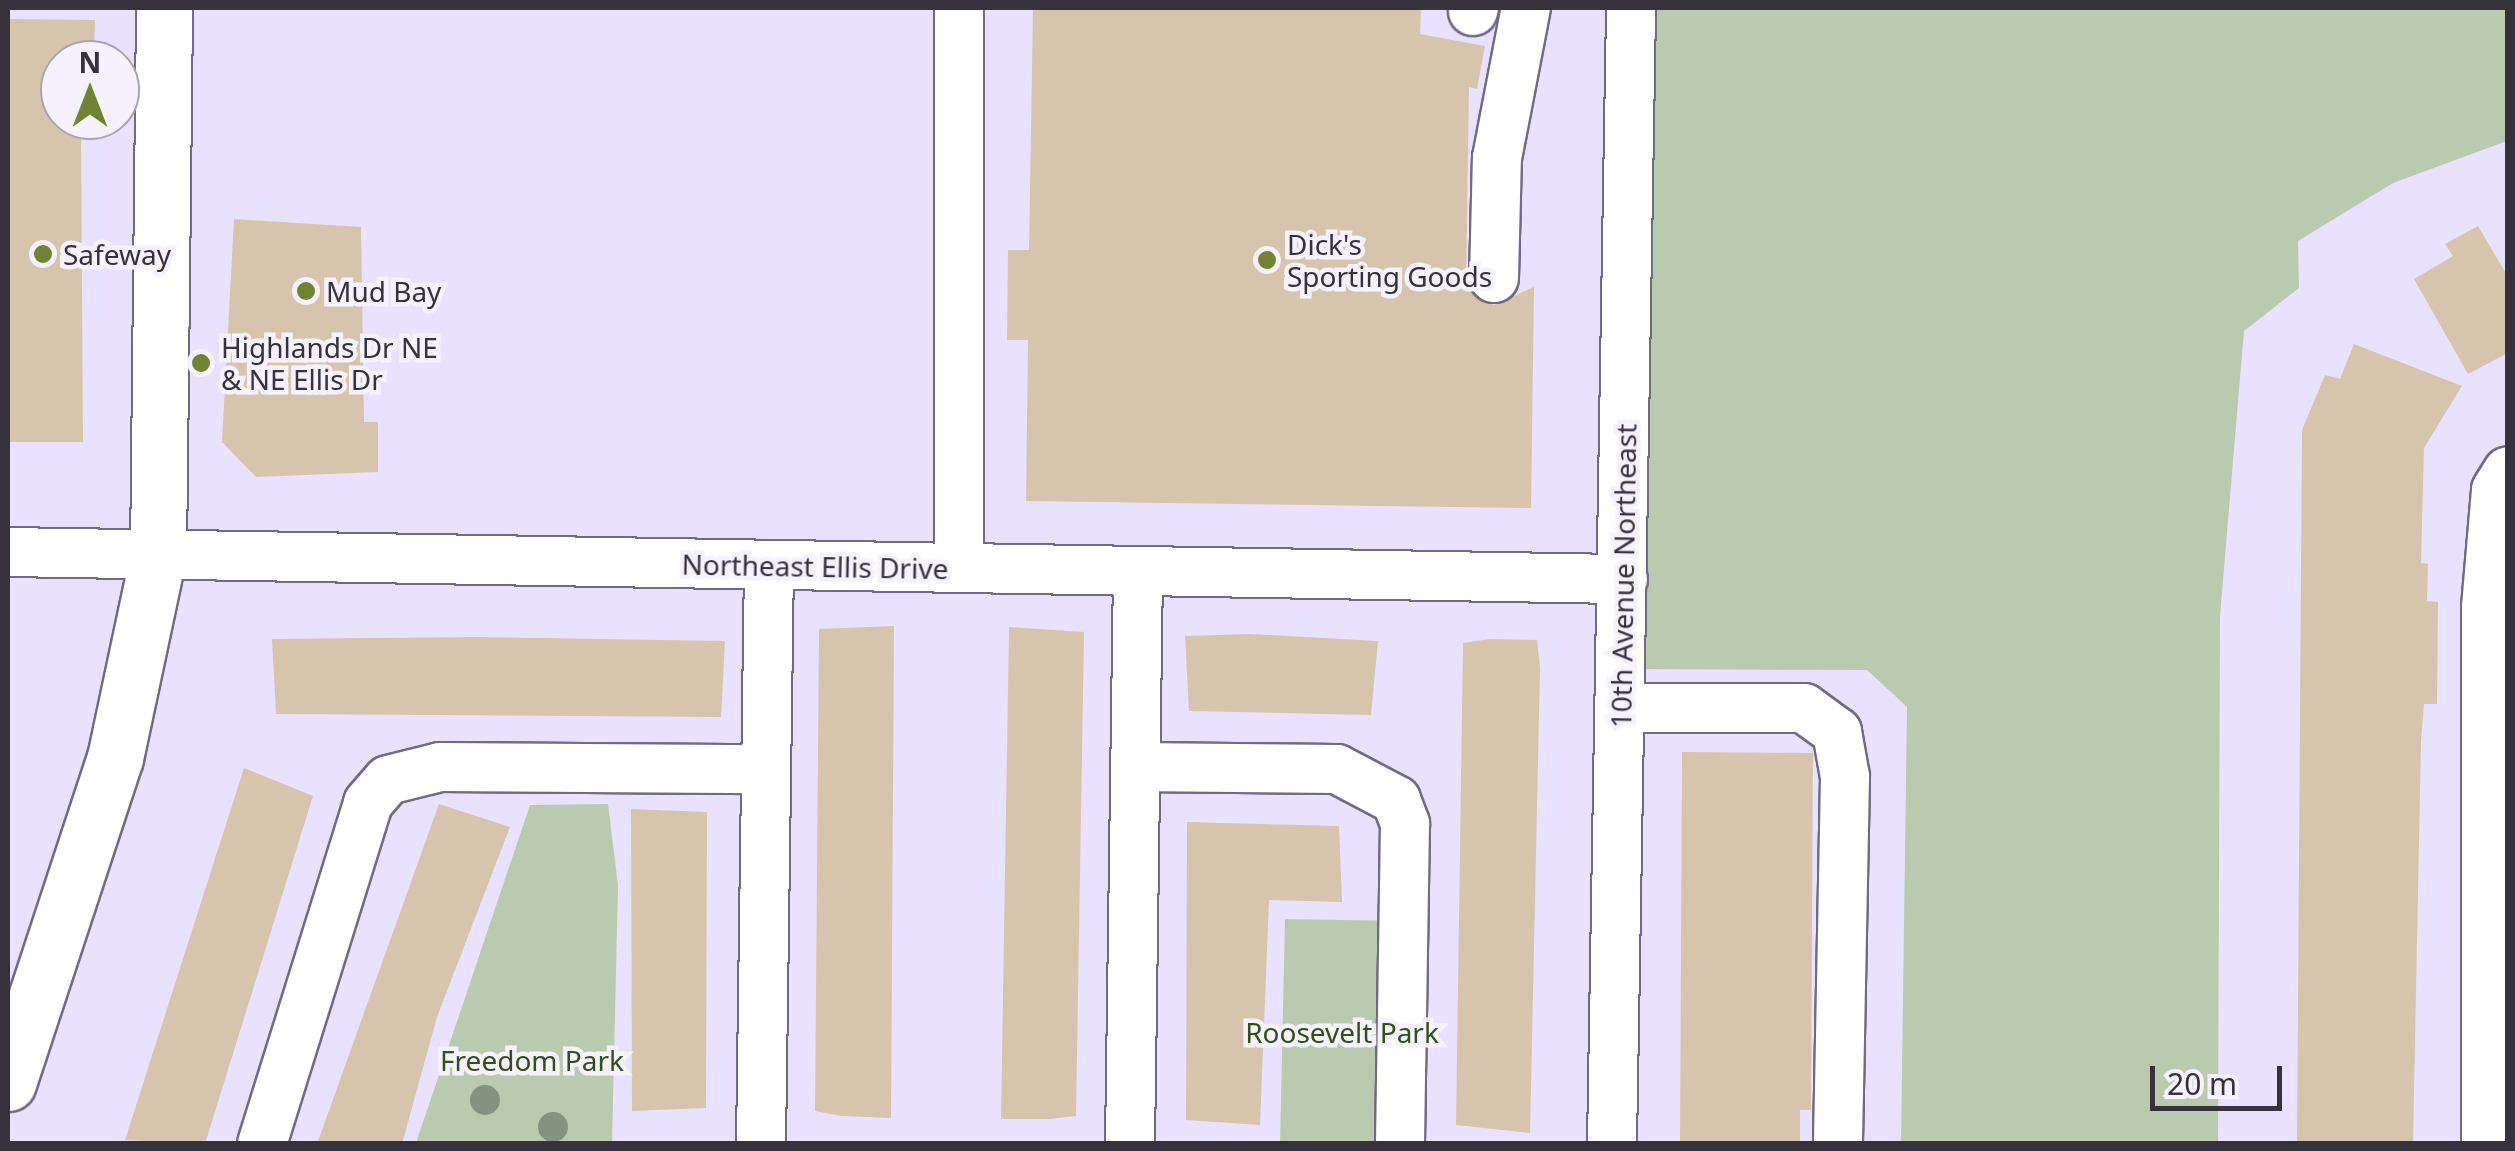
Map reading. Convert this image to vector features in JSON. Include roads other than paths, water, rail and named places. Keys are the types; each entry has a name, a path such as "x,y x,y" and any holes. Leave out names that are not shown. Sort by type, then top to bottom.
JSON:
{"main road":[{"path":"8,1083 115,758 158,556 164,8"}],"street":[{"path":"959,8 959,568"},
{"path":"1494,278 1497,158 1526,8"},
{"name":"10th Avenue Northeast","path":"1612,1144 1631,8"},
{"path":"2486,1144 2486,606 2496,490 2508,471"},
{"name":"Northeast Ellis Drive","path":"8,552 1623,579"},
{"path":"761,1144 769,565"},
{"path":"1130,1144 1138,571"},
{"path":"1620,708 1804,708 1837,732 1845,777 1838,1144"},
{"path":"262,1144 368,803 388,780 440,766 766,770"},
{"path":"1135,766 1336,769 1396,800 1405,824 1400,1144"}],"place":[{"name":"Safeway","path":"43,254"},
{"name":"Dick's Sporting Goods","path":"1267,260"},
{"name":"Mud Bay","path":"306,291"},
{"name":"Highlands Dr NE & NE Ellis Dr","path":"201,363"}],"park label":[{"name":"Roosevelt Park","path":"1342,1032"},
{"name":"Freedom Park","path":"532,1060"}]}
